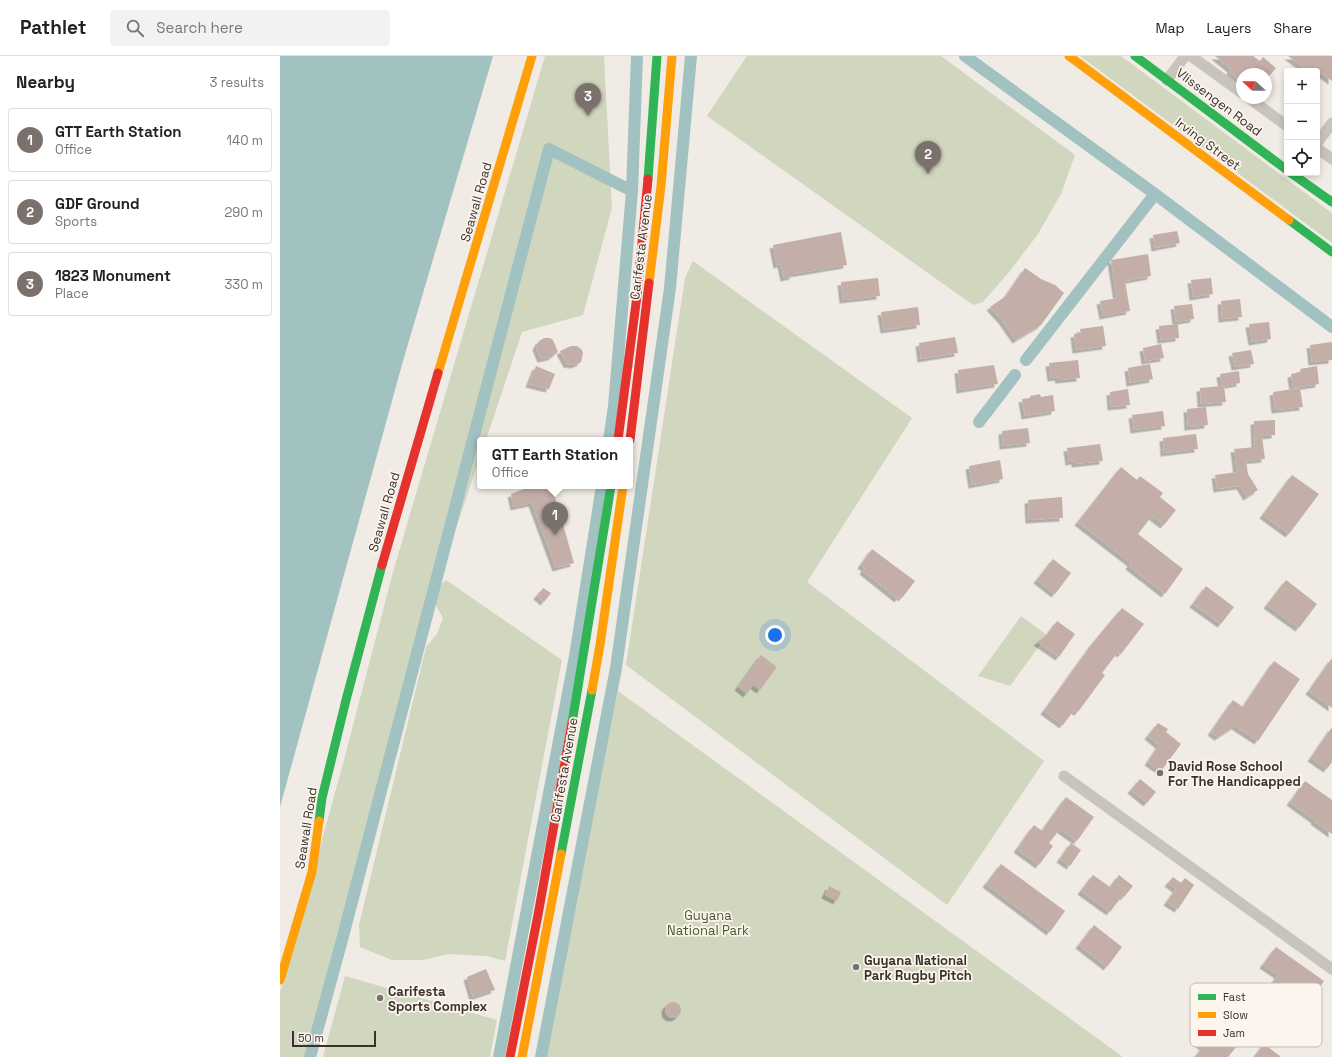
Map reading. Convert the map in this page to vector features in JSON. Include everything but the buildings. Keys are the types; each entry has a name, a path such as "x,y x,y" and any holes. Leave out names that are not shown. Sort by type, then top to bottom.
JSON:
{"main road":[{"name":"Seawall Road","path":"280,980 312,872 322,798 346,700 391,532 532,56"},
{"name":"Carifesta Avenue","path":"618,437 625,396 648,186 658,56"},
{"name":"Carifesta Avenue","path":"630,437 661,186 672,56"},
{"name":"Irving Street","path":"1069,56 1332,252"},
{"name":"Vlissengen Road","path":"1135,56 1284,167"},
{"name":"Vlissengen Road","path":"1296,176 1332,202"},
{"name":"Carifesta Avenue","path":"510,1057 525,985 586,650 611,489"},
{"name":"Carifesta Avenue","path":"522,1057 600,645 623,489"}],"street":[{"path":"1167,80 1185,56"},
{"path":"1191,56 1236,89"},
{"path":"1256,104 1284,124"},
{"path":"1319,140 1332,123"},
{"path":"1320,150 1332,158"},
{"path":"1064,776 1332,969"}],"green space":[{"path":"545,56 604,56 612,208 583,315 522,332 487,437 477,437 477,466 448,552 439,586 446,580 562,660 505,961 487,956 449,954 423,960 392,960 360,947 359,925 426,647 437,634 443,618 435,604 313,1057 280,1057 280,992 344,760 393,572"},
{"path":"747,56 941,56 1075,155 1061,194 1038,234 1009,272 983,302 973,305 707,116"},
{"path":"1080,56 1121,56 1332,213 1332,243"},
{"path":"693,261 912,418 807,582 1044,761 947,905 626,665 685,278"},
{"path":"1021,616 1047,635 1010,686 978,676"},
{"name":"Guyana National Park","path":"618,691 1123,1057 544,1057"},
{"name":"Carifesta Sports Complex","path":"345,976 497,1020 490,1057 323,1057"}],"water":[{"path":"280,56 493,56 403,361 280,807"}],"waterway":[{"path":"609,437 614,406 632,191 637,56"},
{"path":"541,1057 616,668 670,288 691,56"},
{"path":"965,56 1155,194"},
{"path":"310,1057 549,149 632,191"},
{"path":"1026,360 1155,194 1332,327"},
{"path":"979,422 1015,375"},
{"path":"499,1057 575,656 602,489"}],"traffic: fast":[{"path":"648,179 657,56"},
{"path":"1135,56 1284,168"},
{"path":"1295,176 1332,202"},
{"path":"1289,220 1332,252"},
{"path":"572,723 611,489"},
{"path":"319,821 322,798 346,700 382,565"},
{"path":"561,854 592,690"}],"traffic: slow":[{"path":"438,373 532,56"},
{"path":"649,283 661,186 672,56"},
{"path":"1069,56 1289,220"},
{"path":"592,690 623,489"},
{"path":"280,980 312,872 319,821"},
{"path":"522,1057 561,854"}],"traffic: jam":[{"path":"618,437 637,296 648,179"},
{"path":"630,437 649,283"},
{"path":"382,565 438,373"},
{"path":"510,1057 538,915 572,723"}],"place":[{"name":"1823 Monument","path":"588,116"},
{"name":"GDF Ground","path":"928,174"},
{"name":"GTT Earth Station","path":"555,535"},
{"name":"David Rose School For The Handicapped","path":"1160,773"},
{"name":"Guyana National Park Rugby Pitch","path":"856,967"},
{"name":"Carifesta Sports Complex","path":"380,998"}]}
